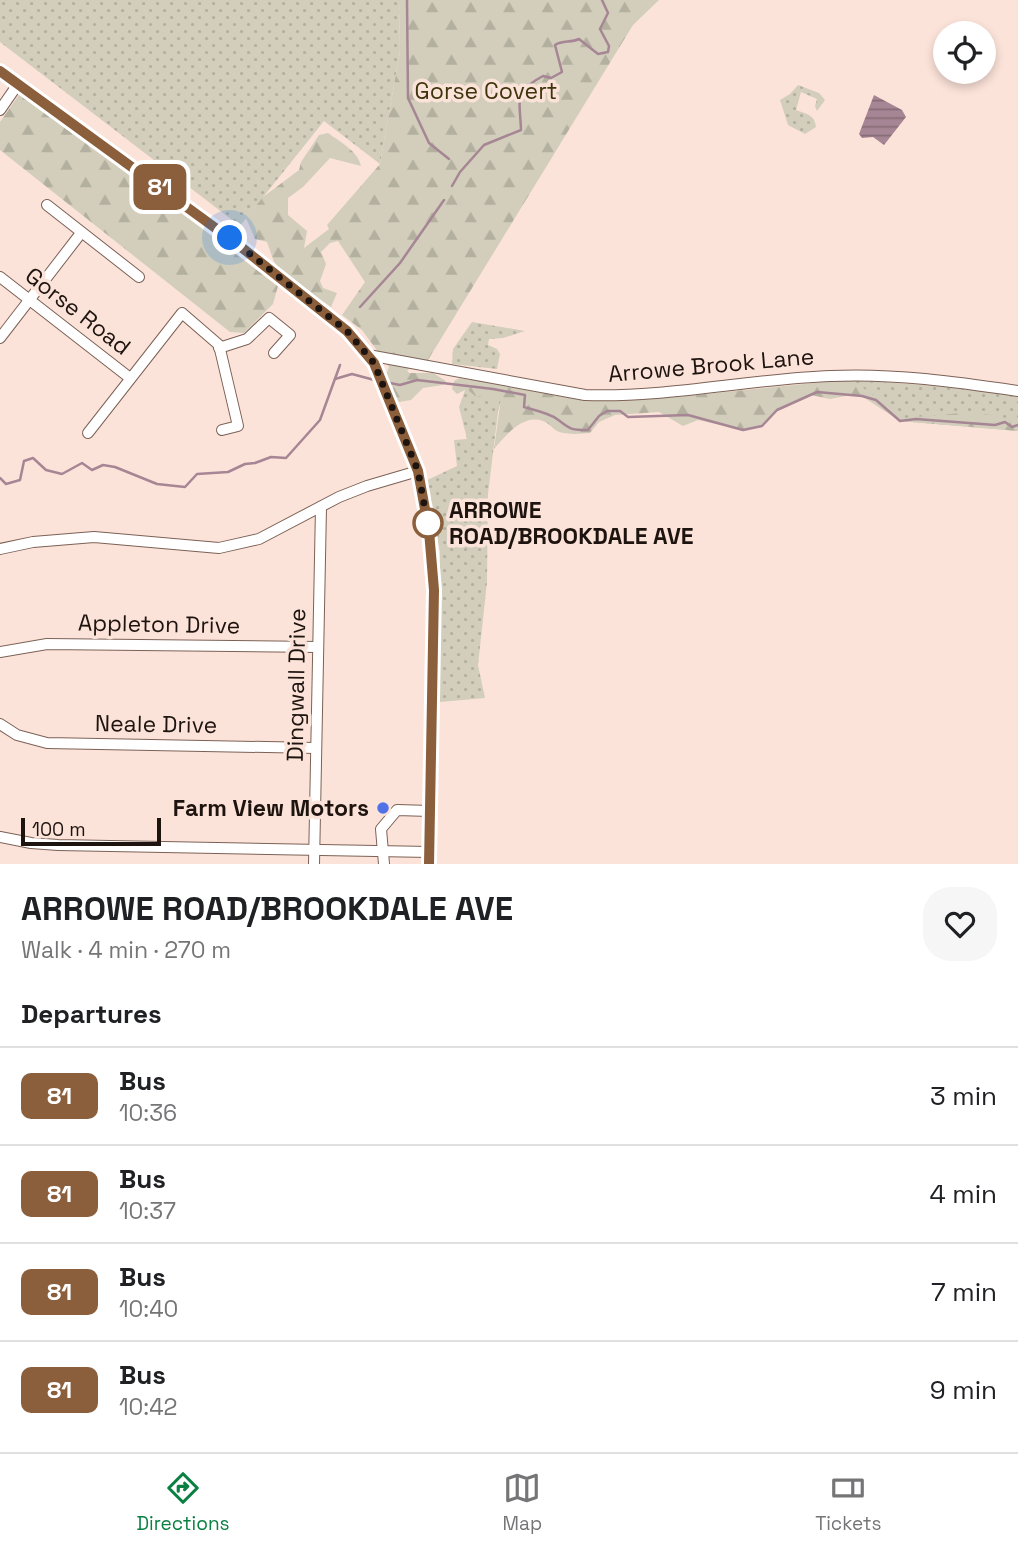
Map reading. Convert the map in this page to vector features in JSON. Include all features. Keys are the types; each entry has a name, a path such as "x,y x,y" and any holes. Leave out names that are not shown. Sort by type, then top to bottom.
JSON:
{"street":[{"path":"0,72 230,238 342,327 353,336 380,375 418,471 429,531 434,590 429,864"},
{"path":"0,110 18,84"},
{"path":"47,205 139,276"},
{"path":"0,338 81,233"},
{"name":"Gorse Road","path":"0,277 130,378"},
{"path":"88,433 182,313 215,340 219,348 238,426 222,429"},
{"path":"219,348 247,339 269,317 290,335 274,353"},
{"name":"Arrowe Brook Lane","path":"368,355 585,395 678,392 830,376 877,376 1018,391"},
{"path":"0,549 33,542 94,537 219,548 259,539 321,506 367,486 418,471"},
{"name":"Dingwall Drive","path":"314,864 321,506"},
{"name":"Appleton Drive","path":"0,652 47,644 318,647"},
{"name":"Neale Drive","path":"0,724 18,735 47,743 316,748"},
{"path":"384,864 381,829 397,810 430,811"},
{"path":"0,852 1,838 58,845 429,852"}],"green space":[{"path":"0,0 399,0 400,51 380,164 324,121 240,226 0,42"},
{"name":"Gorse Covert","path":"399,0 659,0 633,25 428,360 407,370 409,373 433,373 446,381 443,385 423,388 411,400 399,402 384,380 389,367 362,330 342,315 365,282 338,241 330,243 321,252 326,264 320,281 323,288 337,293 331,307 284,274 274,262 267,242 255,239 246,218 263,197 299,170 301,162 319,135 328,133 343,143 356,156 361,166 330,158 303,187 288,198 288,215 307,231 304,248 329,229 327,225 380,164 400,51"},
{"path":"798,85 819,93 825,100 817,111 817,99 801,92 796,110 812,117 816,127 805,134 788,125 780,100"},
{"path":"21,92 278,286 273,304 244,333 230,332 0,150 0,122"},
{"path":"472,322 525,331 489,339 488,345 497,349 500,354 497,369 452,364 453,349"},
{"path":"460,378 586,401 676,397 854,381 904,418 973,412 1018,420 1018,431 900,421 862,396 830,399 811,395 777,410 762,426 743,430 698,420 683,426 659,412 615,415 599,422 590,433 582,434 557,431 545,422 529,420 516,427 494,449 501,398 475,396 467,389 457,394 452,389 454,381"},
{"path":"469,379 505,386 498,412 488,494 487,582 478,665 485,698 440,702 440,552 425,481 457,466 454,440 467,439 459,407"},
{"path":"839,381 884,382 1018,396 1018,431 900,421 862,396 846,396"}],"shaded area":[{"path":"874,95 902,110 906,117 884,145 873,137 862,138 859,134"}],"waterway":[{"path":"407,0 408,98 429,143 449,159"},
{"path":"452,186 460,172 484,145 521,130 520,98 523,92 543,76 551,78 562,72 555,45 579,39 598,54 608,52 609,46 600,29 608,13 602,0"},
{"path":"360,307 400,263 444,200"},
{"path":"0,478 6,484 20,480 24,461 33,458 46,470 62,474 82,463 92,470 103,465 157,484 185,487 197,474 228,472 271,457 286,458 320,420 340,365"},
{"path":"335,379 352,374 378,381"},
{"path":"385,382 400,385 417,380 525,395 524,407 550,415 577,430 588,430 599,416 607,411 620,411 628,417 688,415 743,430 762,426 777,410 817,392 876,400 900,421 916,419 995,425 1005,422 1012,427 1018,425"}],"bus line":[{"name":"81","path":"0,71 236,243 347,331 361,344 374,363 418,471 429,531 434,590 429,864"}],"place":[{"name":"ARROWE ROAD/BROOKDALE AVE","path":"428,523"},
{"name":"Farm View Motors","path":"383,808"}],"route":[{"path":"230,238 361,344 374,363 403,429 418,471 429,531 428,523"}]}
